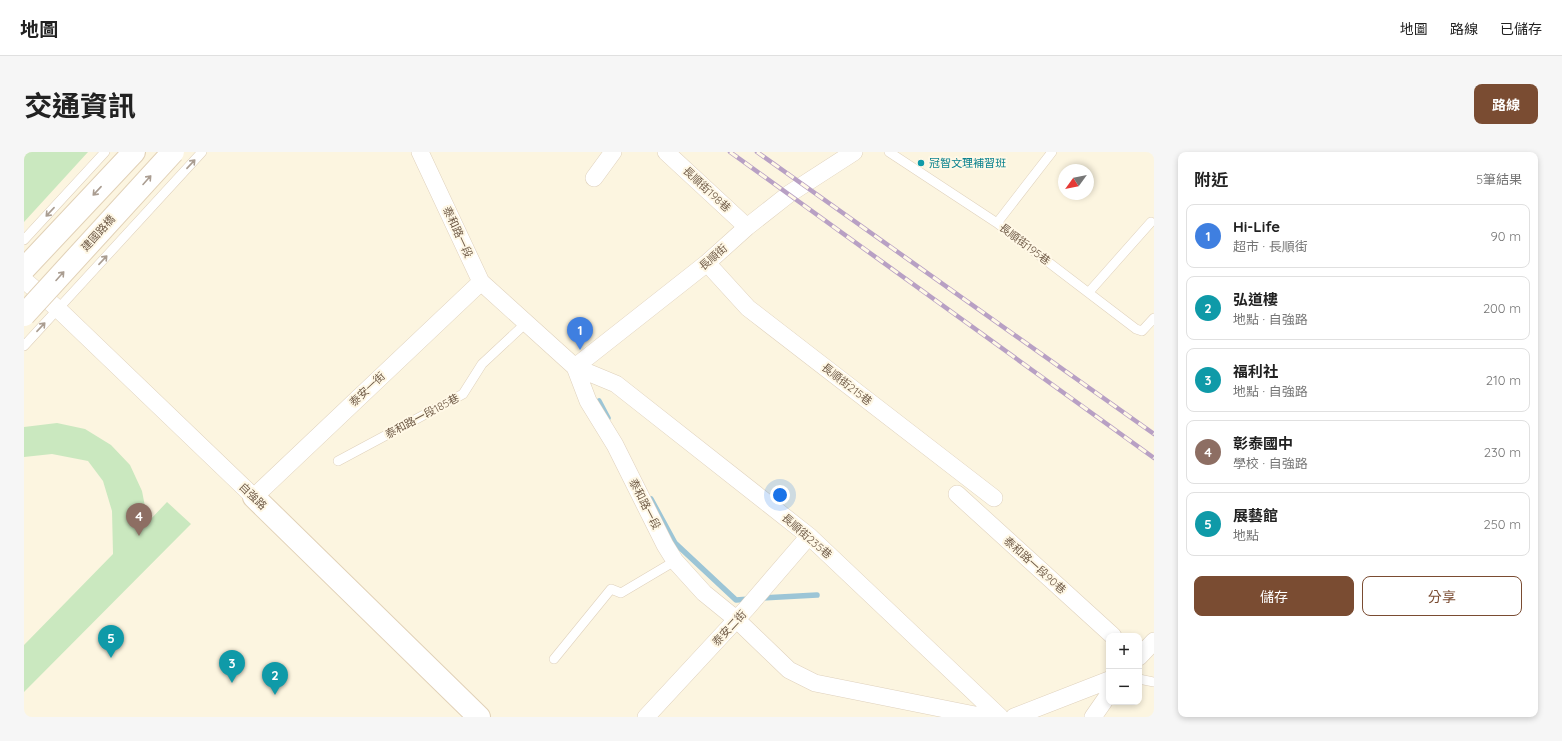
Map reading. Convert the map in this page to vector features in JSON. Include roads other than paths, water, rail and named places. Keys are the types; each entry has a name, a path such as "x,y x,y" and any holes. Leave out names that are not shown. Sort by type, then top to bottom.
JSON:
{"street":[{"path":"24,269 134,152"},
{"name":"建國路橋","path":"24,315 173,152"},
{"name":"泰和路一段","path":"420,152 481,282 575,366 588,401 615,445 665,546 675,561 704,593 742,614 789,670 816,683 985,717"},
{"path":"594,178 613,152"},
{"name":"長順街198巷","path":"666,152 747,227"},
{"name":"長順街","path":"575,366 707,263 747,227 789,194 854,152"},
{"name":"長順街215巷","path":"707,263 748,308 994,498"},
{"name":"自強路","path":"24,280 58,309 254,497 478,717"},
{"name":"泰安一街","path":"254,497 481,282"},
{"name":"長順街235巷","path":"575,366 616,384 809,536 1000,717"},
{"name":"泰和路一段90巷","path":"957,494 1111,633"},
{"name":"泰安二街","path":"646,717 742,614 809,536"},
{"path":"1142,654 1154,641"},
{"path":"1014,717 1106,681"},
{"path":"1093,717 1106,698"}],"lane":[{"path":"24,240 105,152"},
{"path":"24,346 202,152"},
{"name":"長順街195巷","path":"889,152 997,223 1090,292 1136,329 1142,332 1154,318"},
{"path":"997,223 1052,152"},
{"path":"1090,292 1151,222"},
{"name":"泰和路一段185巷","path":"338,461 463,394 482,364 526,323"},
{"path":"554,659 612,589 621,593 675,561"},
{"path":"1142,679 1154,682"}],"waterway":[{"path":"599,401 608,418"},
{"path":"651,499 675,543 736,600 750,599"},
{"path":"761,598 817,595"}],"railway":[{"path":"730,152 1154,458"},
{"path":"757,152 1154,434"}],"place":[{"name":"冠智文理補習班","path":"921,163"},
{"name":"Hi-Life","path":"580,350"},
{"name":"彰泰國中","path":"139,536"},
{"name":"展藝館","path":"111,658"},
{"name":"福利社","path":"232,683"},
{"name":"弘道樓","path":"275,695"}]}
